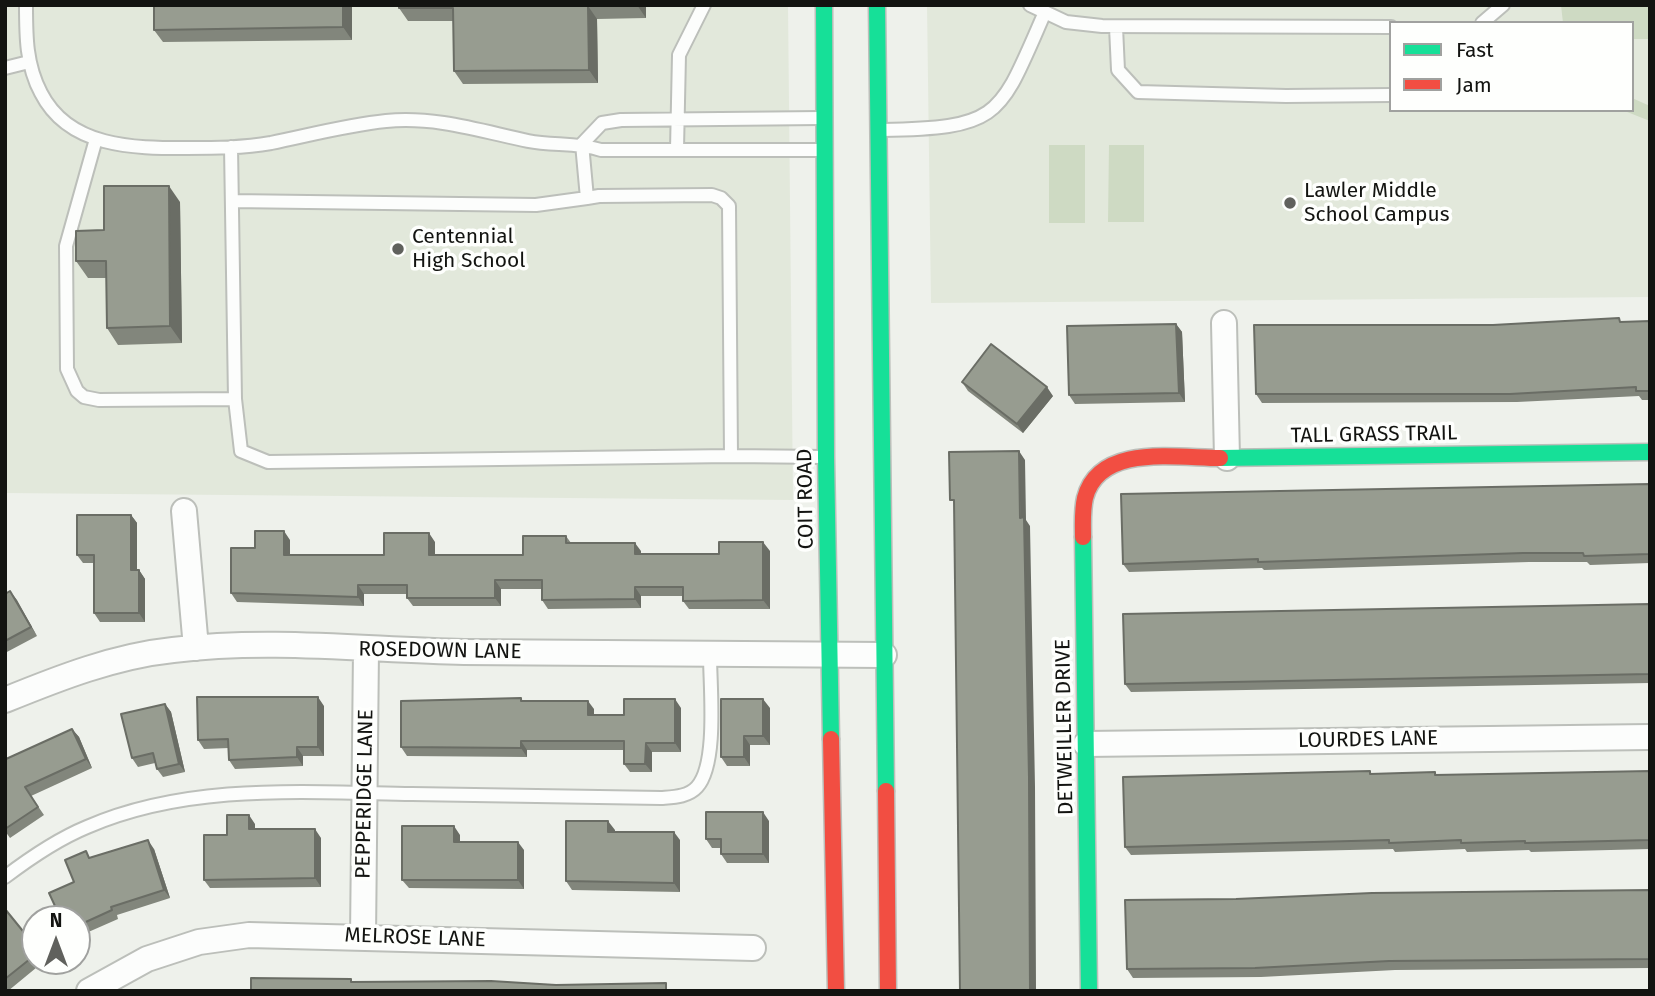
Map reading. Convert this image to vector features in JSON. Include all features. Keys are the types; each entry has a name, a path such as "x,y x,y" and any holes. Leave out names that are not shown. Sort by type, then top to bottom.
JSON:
{"main road":[{"name":"COIT ROAD","path":"824,5 832,119 826,457 832,655 836,991"},
{"path":"877,5 869,131 884,655 888,991"},
{"name":"TALL GRASS TRAIL","path":"1102,469 1124,460 1650,452"},
{"name":"DETWEILLER DRIVE","path":"1089,991 1083,508 1090,483 1102,469"}],"street":[{"path":"1224,323 1227,457"},
{"path":"184,511 196,648"},
{"name":"ROSEDOWN LANE","path":"5,700 56,679 119,660 196,648 247,645 366,650 884,655"},
{"name":"PEPPERIDGE LANE","path":"363,937 366,650"},
{"name":"LOURDES LANE","path":"1086,744 1650,737"},
{"name":"MELROSE LANE","path":"89,991 147,958 199,942 249,935 753,948"}],"lane":[{"path":"26,5 29,62 47,104 69,125 96,139 135,148 231,147 389,120 455,124 530,142 582,144 601,150 832,147"},
{"path":"677,149 679,55 704,5"},
{"path":"1030,5 1066,22 1116,27 1389,27"},
{"path":"1484,21 1503,5"},
{"path":"869,131 965,125 989,113 1003,103 1014,84 1045,12"},
{"path":"1116,27 1118,70 1138,92 1286,96 1389,94"},
{"path":"5,68 29,62"},
{"path":"587,198 582,144 602,123 677,119 832,119"},
{"path":"96,139 66,246 67,369 71,383 84,397 93,400 235,399"},
{"path":"231,147 235,399 241,451 268,462 826,457"},
{"path":"232,201 536,205 598,196 712,195 721,198 729,206 731,456"},
{"path":"5,877 33,856 86,827 135,811 242,793 661,798 686,794 698,787 708,767 710,655"}],"shaded area":[{"name":"Centennial High School","path":"5,5 788,5 793,500 5,493"},
{"name":"Lawler Middle School Campus","path":"927,5 1650,5 1650,297 931,303"}],"green space":[{"path":"1561,5 1650,5 1650,39 1634,39 1634,21 1563,21"},
{"path":"1634,99 1650,106 1650,121 1627,112 1634,112"},
{"path":"1049,145 1085,145 1085,223 1049,223"},
{"path":"1109,145 1144,145 1144,222 1108,222"}],"building":[{"path":"154,5 343,5 343,27 154,30"},
{"path":"399,5 632,5 588,6 589,70 454,71 453,8 399,8"},
{"path":"104,186 169,186 170,326 107,328 106,261 76,261 76,231 104,230"},
{"path":"1619,318 1620,322 1650,321 1650,391 1636,391 1636,387 1510,394 1256,394 1254,325 1493,325"},
{"path":"1176,324 1179,393 1069,395 1067,326"},
{"path":"991,344 1047,387 1017,424 962,382"},
{"path":"1019,451 1020,518 1024,517 1030,991 960,991 954,500 950,500 949,452"},
{"path":"1650,484 1650,554 1584,556 1583,553 1523,553 1123,564 1121,494"},
{"path":"77,515 131,515 131,570 139,570 139,613 94,613 94,555 77,555"},
{"path":"255,531 284,531 284,555 384,555 384,533 429,533 429,555 523,555 523,536 566,536 566,543 635,543 635,554 719,554 719,542 763,542 763,600 683,601 683,587 635,587 635,599 542,600 542,580 495,580 495,598 407,598 407,585 358,585 358,597 231,593 231,548 255,548"},
{"path":"10,591 31,627 5,641 5,594"},
{"path":"1650,604 1650,674 1125,684 1123,614"},
{"path":"197,697 318,697 318,747 297,747 297,757 229,760 228,739 198,740"},
{"path":"521,698 521,701 588,701 588,715 624,715 624,699 675,699 675,743 646,743 645,764 624,764 624,741 521,741 521,748 401,747 401,701"},
{"path":"721,699 763,699 763,736 744,736 744,757 721,757"},
{"path":"165,704 179,764 157,769 153,753 132,758 121,714"},
{"path":"72,729 86,759 25,787 38,807 5,829 5,758"},
{"path":"1370,771 1370,774 1435,772 1435,775 1650,771 1650,840 1461,843 1461,840 1389,843 1389,840 1125,847 1123,777"},
{"path":"706,812 763,812 763,854 721,854 721,839 706,839"},
{"path":"227,815 249,815 249,829 315,829 315,878 204,880 204,835 227,835"},
{"path":"566,821 608,821 608,832 674,832 674,883 566,881"},
{"path":"402,826 454,826 454,842 518,842 518,880 402,880"},
{"path":"148,840 164,890 111,907 112,910 91,920 91,905 55,905 49,893 74,882 65,860 86,851 89,858"},
{"path":"1650,890 1650,959 1389,961 1255,968 1127,969 1125,900 1236,899 1372,893"},
{"path":"5,909 21,929 21,966 5,979"},
{"path":"251,978 351,979 351,982 491,981 556,985 666,983 666,991 251,991"}],"traffic: fast":[{"path":"824,5 826,457 831,739"},
{"path":"877,5 886,791"},
{"path":"1220,458 1650,452"},
{"path":"1083,537 1089,991"}],"traffic: jam":[{"path":"1083,537 1085,498 1093,480 1106,469 1123,461 1142,457 1220,458"},
{"path":"831,739 836,991"},
{"path":"886,791 888,991"}],"place":[{"name":"Lawler Middle School Campus","path":"1290,203"},
{"name":"Centennial High School","path":"398,249"}]}
